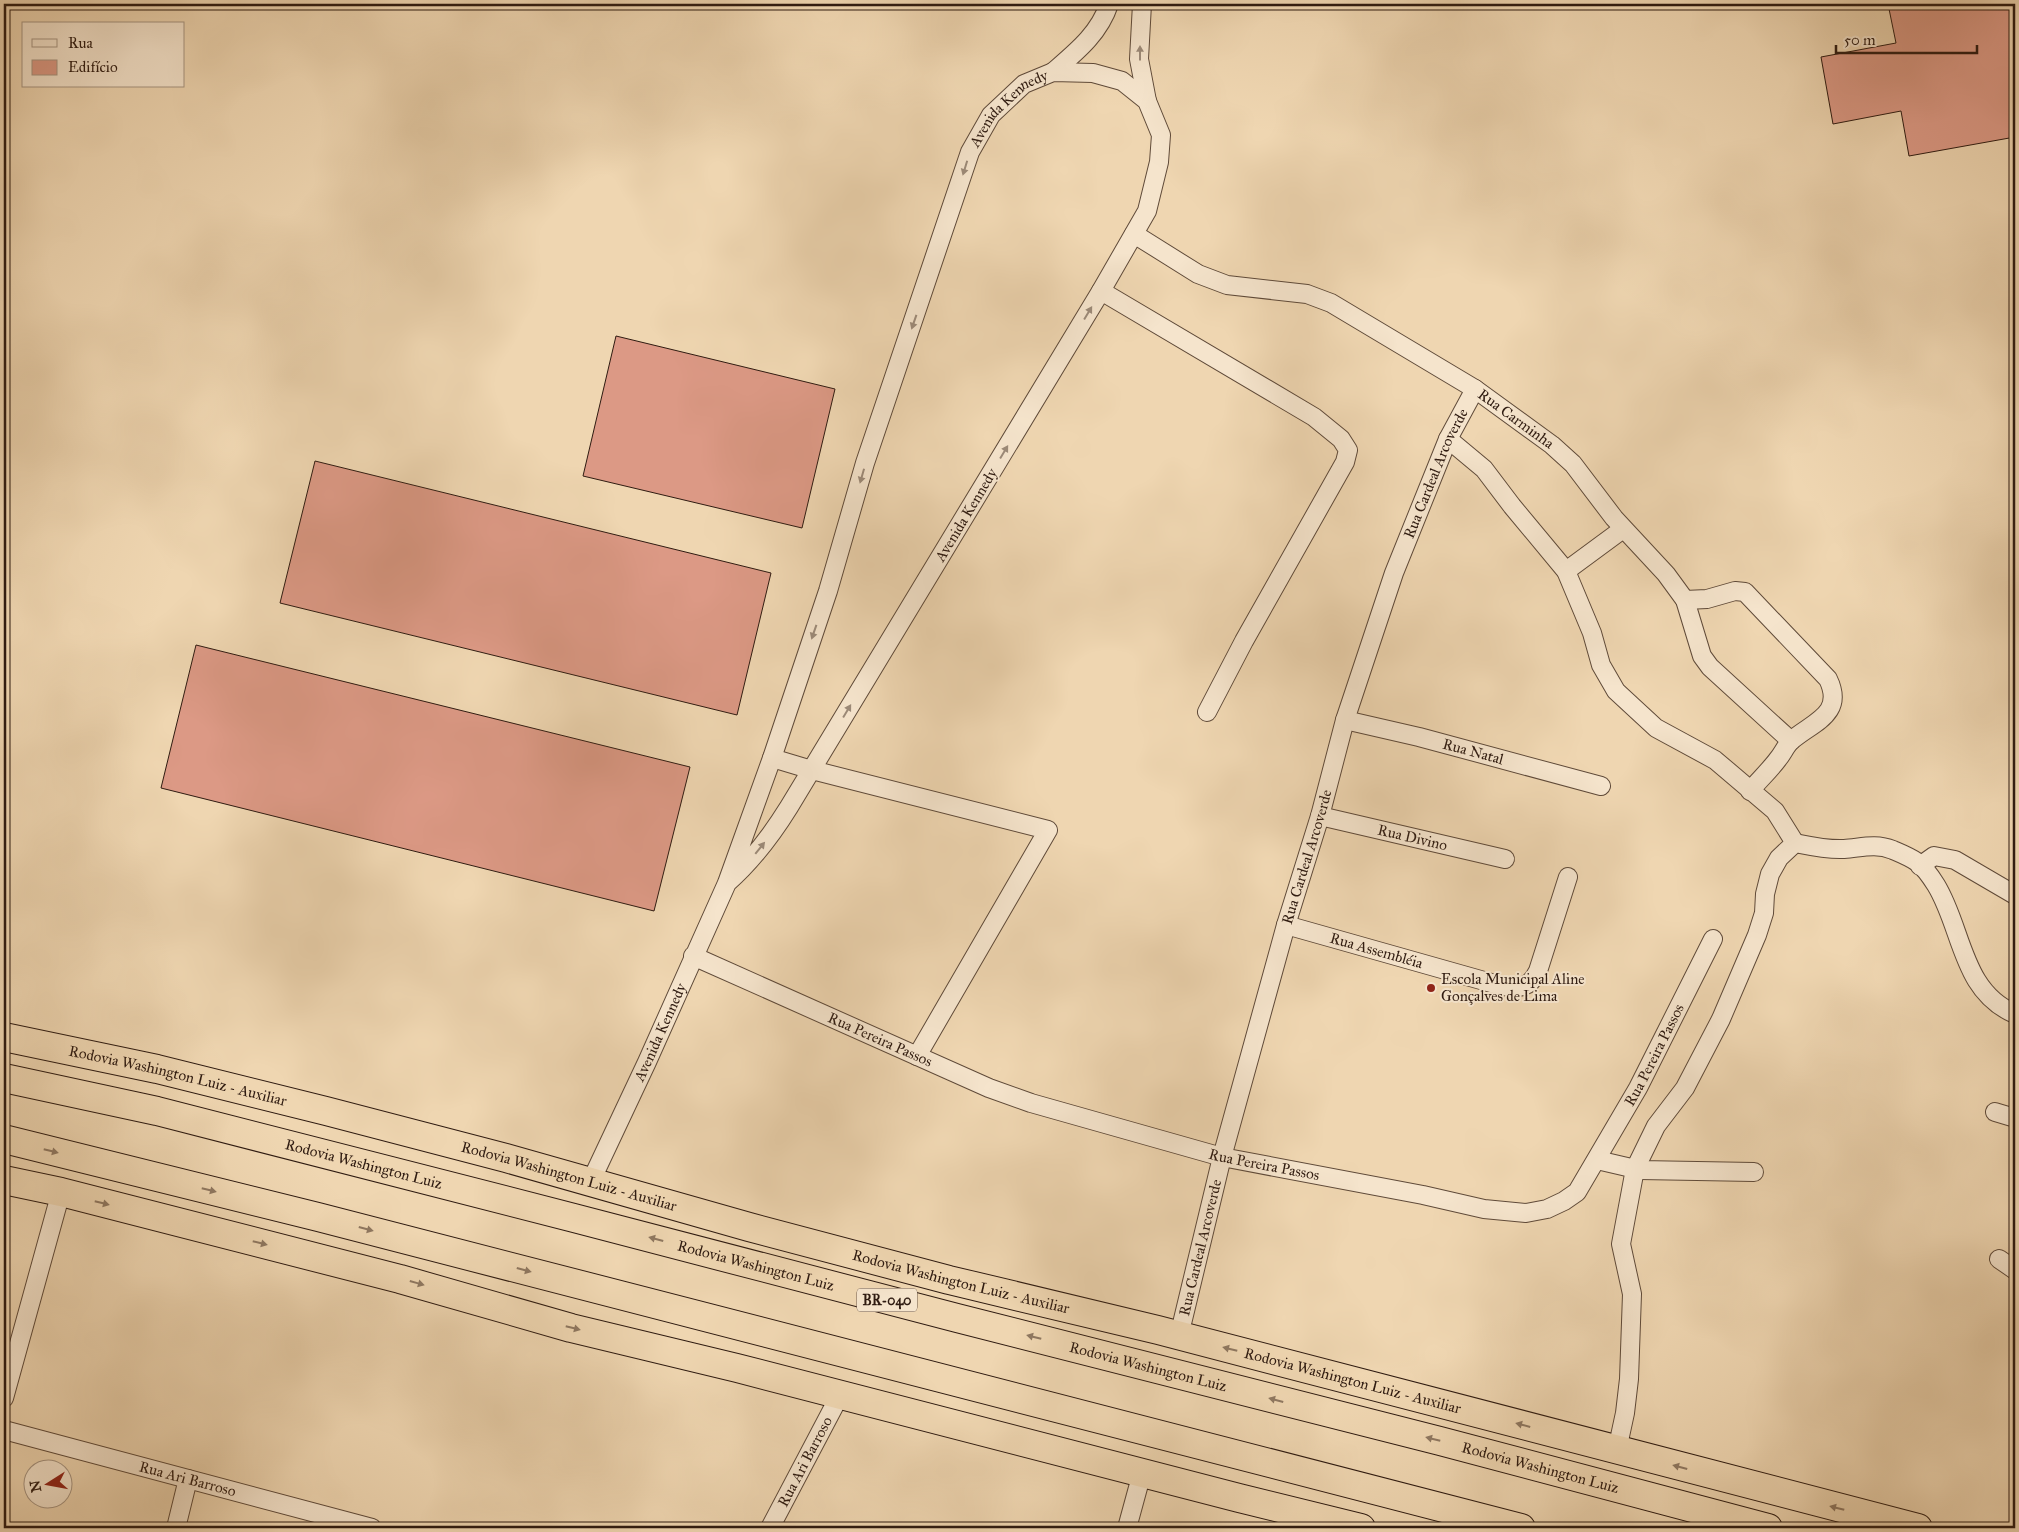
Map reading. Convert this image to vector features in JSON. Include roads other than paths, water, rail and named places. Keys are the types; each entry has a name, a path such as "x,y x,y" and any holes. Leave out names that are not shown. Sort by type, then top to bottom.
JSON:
{"highway":[{"name":"Rodovia Washington Luiz - Auxiliar","path":"4,1037 157,1069 591,1181 758,1229 949,1280 1414,1396 1918,1528"},
{"name":"Rodovia Washington Luiz","path":"4,1078 157,1111 957,1318 1147,1365 1768,1528"},
{"path":"4,1139 328,1219 1521,1528"},
{"path":"4,1180 61,1192 400,1278 571,1328 1360,1528"},
{"path":"949,1280 1147,1365"}],"street":[{"path":"1053,72 1081,48 1097,30 1109,4"},
{"path":"1142,4 1139,59 1148,101"},
{"name":"Avenida Kennedy","path":"591,1181 647,1062 726,883 772,758 828,592 865,463 970,152 991,115 1024,84 1053,72 1093,73 1122,81 1148,101 1160,135 1159,162 1147,211 1101,291 812,770 761,848 726,883"},
{"name":"Rua Carminha","path":"1134,234 1198,274 1227,285 1307,294 1331,303 1475,389 1552,445 1573,464 1623,529 1666,574 1684,600 1702,656 1710,667 1791,740"},
{"path":"1101,291 1314,417 1341,439 1348,450 1345,462 1244,641 1207,712"},
{"name":"Rua Cardeal Arcoverde","path":"1179,1336 1222,1157 1286,925 1320,816 1345,720 1394,573 1448,439 1475,389"},
{"path":"1448,439 1484,469 1529,528 1566,571 1592,633 1601,665 1616,691 1656,728 1715,760 1775,811 1795,843"},
{"path":"1566,571 1623,529"},
{"path":"1684,600 1707,599 1735,591 1745,592 1828,679 1832,689 1834,698 1830,707 1815,725 1791,740 1778,760 1750,791"},
{"name":"Rua Natal","path":"1345,720 1419,737 1601,786"},
{"path":"772,758 812,770 1048,830 917,1056"},
{"name":"Rua Divino","path":"1320,816 1505,859"},
{"path":"1617,1450 1625,1413 1629,1379 1632,1294 1621,1244 1635,1169 1656,1126 1685,1088 1721,1019 1757,935 1764,913 1765,894 1770,874 1778,858 1795,843 1843,849 1866,845 1891,849 1917,862 1943,896 1964,956 1984,992 2002,1009 2015,1014"},
{"path":"1920,866 1934,856 1955,860 2015,895"},
{"name":"Rua Assembléia","path":"1286,925 1502,986 1517,988 1527,985 1533,980 1538,971 1568,877"},
{"name":"Rua Pereira Passos","path":"693,956 989,1088 1031,1103 1222,1157 1423,1194 1484,1209 1526,1213 1547,1209 1578,1192 1638,1088 1713,939"},
{"path":"1995,1112 2015,1118"},
{"path":"1597,1160 1635,1169 1754,1172"},
{"path":"4,1398 61,1192"},
{"path":"1999,1259 2015,1270"},
{"name":"Rua Ari Barroso","path":"770,1528 840,1395"},
{"name":"Rua Ari Barroso","path":"4,1430 372,1528"},
{"path":"1127,1528 1142,1473"},
{"path":"176,1528 188,1479"}],"place":[{"name":"Escola Municipal Aline Gonçalves de Lima","path":"1431,988"}]}
